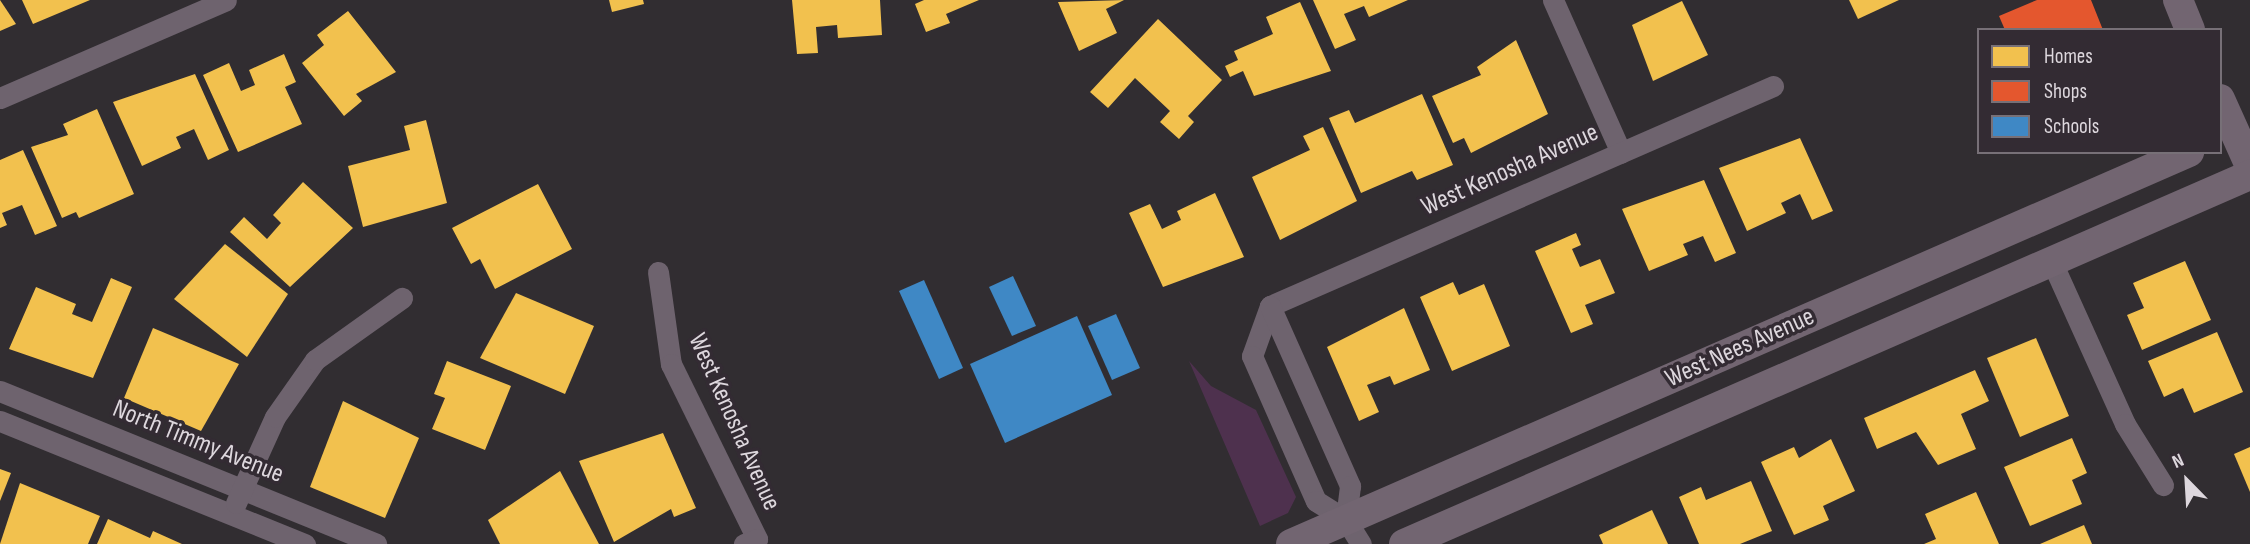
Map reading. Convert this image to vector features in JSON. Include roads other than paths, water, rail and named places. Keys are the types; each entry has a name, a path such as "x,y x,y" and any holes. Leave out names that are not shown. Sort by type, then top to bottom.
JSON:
{"main road":[{"path":"2178,0 2189,28"},
{"path":"2222,103 2250,166"},
{"name":"West Nees Avenue","path":"1291,544 1353,532 2185,154"},
{"name":"West Nees Avenue","path":"1404,544 2250,175"}],"street":[{"path":"0,98 226,0"},
{"path":"1553,0 1620,153"},
{"name":"West Kenosha Avenue","path":"1270,306 1773,86"},
{"path":"2051,260 2125,424 2163,485"},
{"name":"West Kenosha Avenue","path":"658,272 671,364 757,539 744,544"},
{"path":"232,514 275,418 316,360 402,298"},
{"path":"1270,306 1350,486 1353,532"},
{"path":"1270,306 1252,356 1316,502 1353,532"},
{"name":"North Timmy Avenue","path":"0,391 376,544"},
{"name":"North Timmy Avenue","path":"0,421 305,544"}]}
